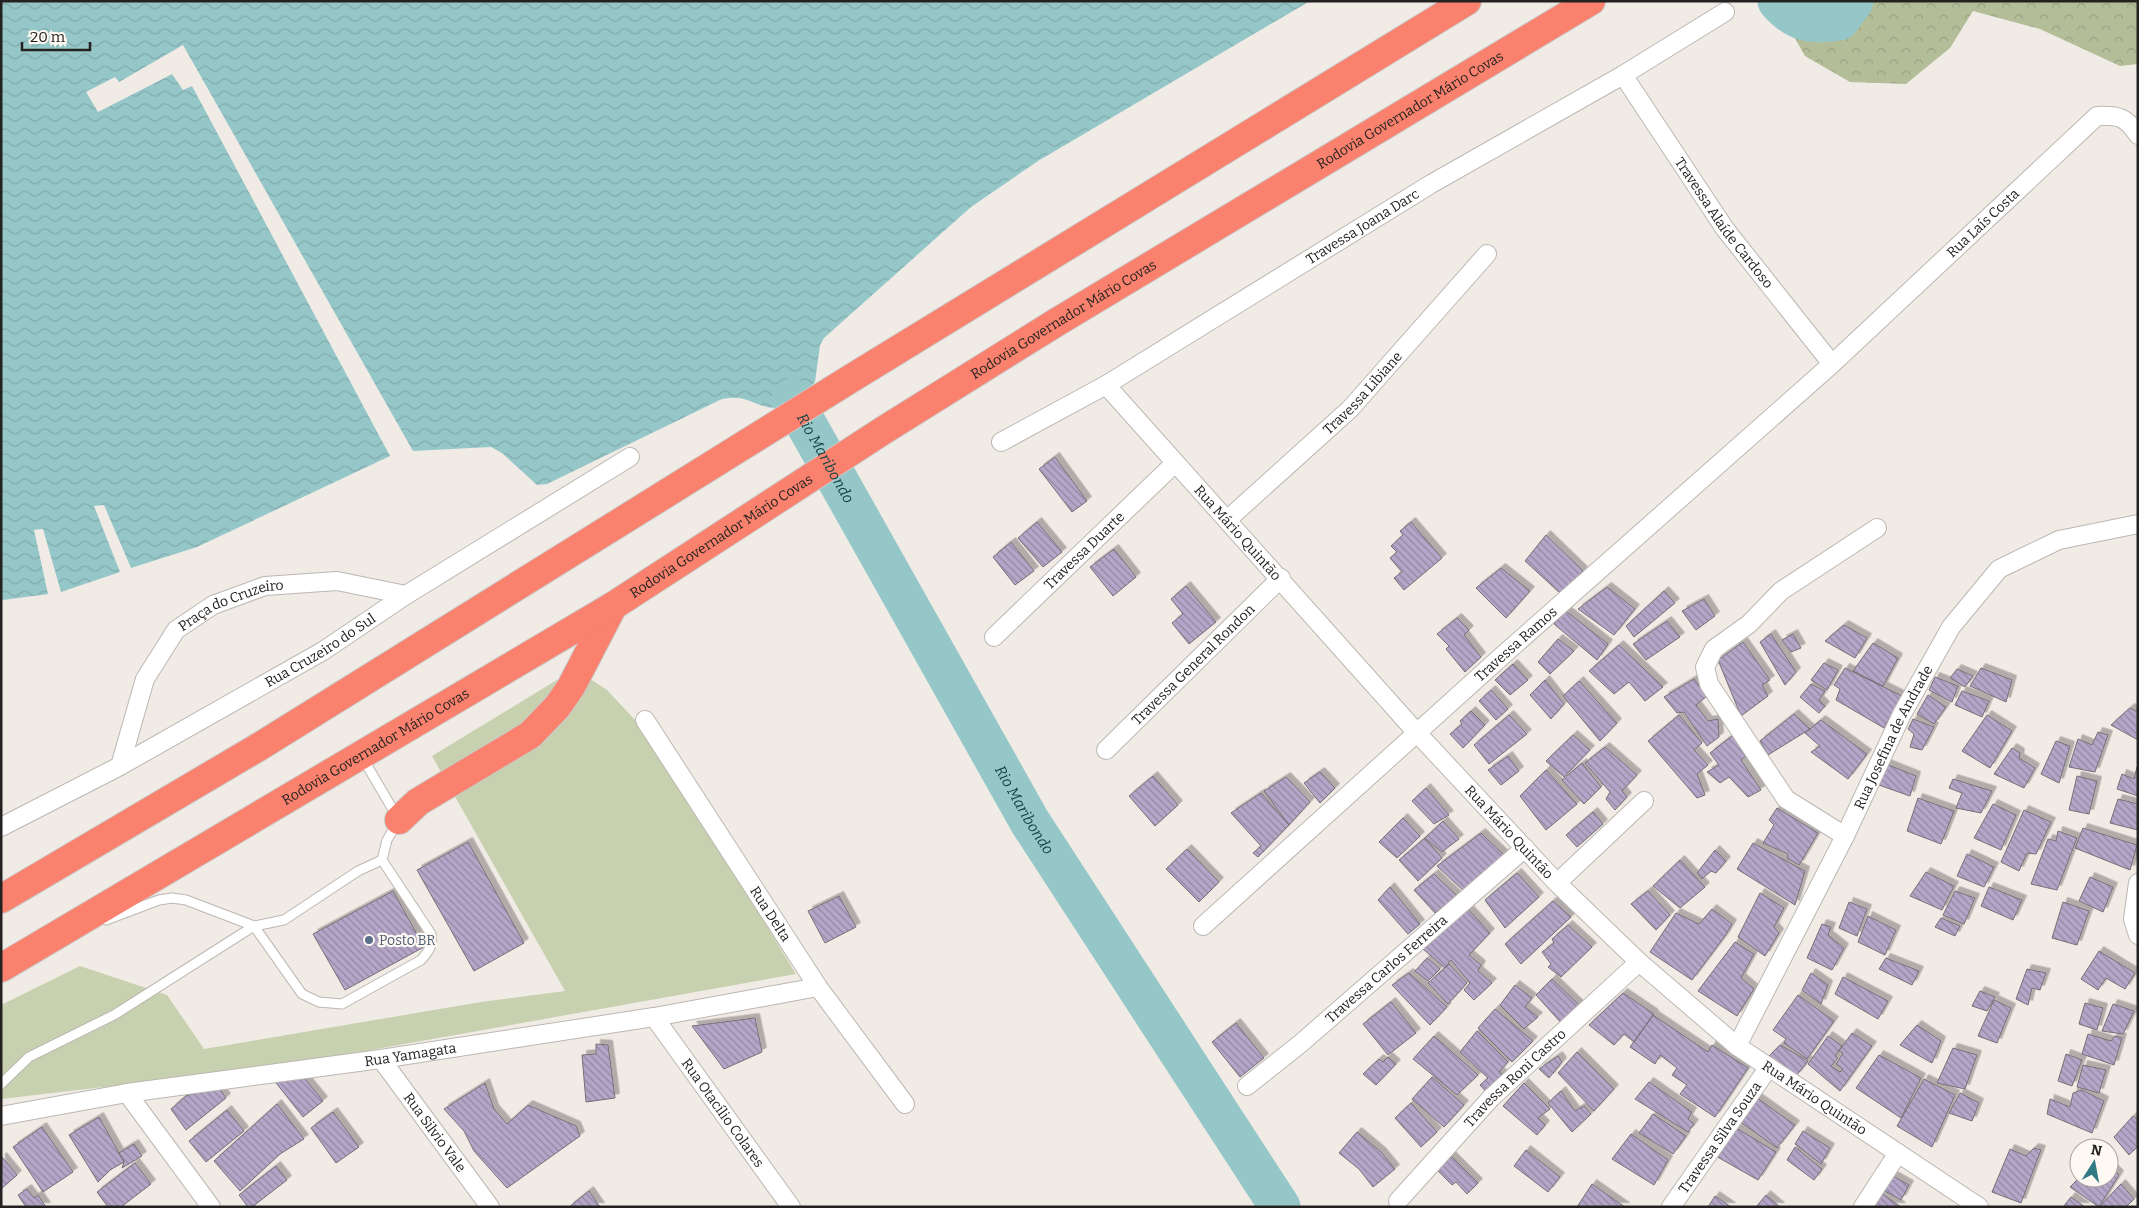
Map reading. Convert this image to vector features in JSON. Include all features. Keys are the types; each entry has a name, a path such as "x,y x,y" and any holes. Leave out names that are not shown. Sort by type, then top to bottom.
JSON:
{"highway":[{"path":"1,899 257,748 855,376 1467,1"},
{"name":"Rodovia Governador Mário Covas","path":"1,968 54,939 613,606 884,430 1065,317 1591,1"},
{"path":"399,820 418,802 530,735 557,707 571,687 613,606"}],"street":[{"name":"Travessa Joana Darc","path":"1001,442 1106,385 1431,184 1623,75 1725,12"},
{"name":"Travessa Alaíde Cardoso","path":"1623,75 1725,229 1832,364"},
{"name":"Rua Laís Costa","path":"1832,364 2097,116 2114,115 2129,121 2138,135"},
{"name":"Travessa Libiane","path":"1228,520 1350,408 1487,254"},
{"name":"Travessa Ramos","path":"1203,926 1418,734 1502,656 1832,364"},
{"name":"Rua Mário Quintão","path":"1106,385 1174,464 1281,578 1418,734 1557,884 1639,962 1737,1046 1979,1207"},
{"name":"Rua Cruzeiro do Sul","path":"1,827 120,766 323,651 406,595 630,457"},
{"name":"Travessa Duarte","path":"994,637 1174,464"},
{"name":"Rua Josefina de Andrade","path":"1737,1046 1845,836 1902,714 1950,627 1999,569 2059,540 2138,524"},
{"path":"1845,836 1786,799 1708,684 1705,667 1714,649 1749,624 1782,591 1876,528"},
{"name":"Travessa General Rondon","path":"1106,750 1281,578"},
{"name":"Praça do Cruzeiro","path":"120,766 146,679 176,630 213,605 265,586 337,581 406,595"},
{"name":"Rua Delta","path":"645,720 818,987 905,1104"},
{"path":"1557,884 1644,802"},
{"name":"Travessa Carlos Ferreira","path":"1247,1086 1300,1044 1525,848"},
{"path":"2138,883 2133,919 2138,935"},
{"name":"Travessa Roni Castro","path":"1398,1202 1491,1098 1639,962"},
{"name":"Rua Yamagata","path":"1,1116 127,1093 381,1060 654,1018 818,987"},
{"name":"Rua Otacílio Colares","path":"654,1018 792,1207"},
{"name":"Rua Silvio Vale","path":"381,1060 490,1207"},
{"name":"Travessa Silva Souza","path":"1671,1207 1769,1067"},
{"path":"127,1093 211,1207"},
{"path":"1863,1207 1898,1153"}],"lane":[{"path":"1,1084 30,1057 114,1015 254,926 284,920 358,871 382,860 388,840 399,820 361,756"},
{"path":"54,939 159,900 172,898 186,900 254,926 302,994 319,1002 342,1004 421,960 430,951 431,934 382,860"}],"green space":[{"path":"1774,1 2138,1 2138,64 2120,66 2040,29 1973,11 1950,48 1906,84 1850,82 1805,56"},
{"path":"575,669 607,690 651,737 796,974 343,1055 181,1078 1,1099 1,1005 80,966 167,995 204,1049 481,1002 565,991 432,756"}],"water":[{"path":"1,1 1310,1 1038,161 971,207 824,338 820,345 815,382 793,400 773,408 742,398 722,399 547,484 537,485 502,453 491,447 413,451 183,45 119,82 115,77 86,92 98,112 172,74 183,90 192,86 390,456 197,547 131,568 104,505 94,506 120,572 61,592 43,529 34,530 48,594 1,600"}],"pier":[{"path":"183,47 228,129 183,48 120,84 118,83"},
{"path":"174,73 99,111 88,93 115,78 117,82 115,80 90,93 99,109"},
{"path":"42,529 58,590 41,532 37,532 49,593 35,531"}],"building":[{"path":"1055,457 1087,501 1072,512 1039,469"},
{"path":"1037,522 1062,552 1043,567 1018,538"},
{"path":"1411,522 1442,558 1404,590 1394,578 1402,572 1390,558 1397,552 1391,546 1403,535 1400,531"},
{"path":"1546,535 1583,571 1561,594 1525,561"},
{"path":"1011,542 1034,571 1015,585 993,557"},
{"path":"1114,549 1136,577 1113,596 1090,567"},
{"path":"1501,568 1530,591 1506,618 1476,588"},
{"path":"1186,586 1216,622 1189,644 1172,623 1183,614 1171,599"},
{"path":"1607,587 1635,609 1614,635 1578,609"},
{"path":"1664,591 1675,603 1634,637 1626,626"},
{"path":"1704,599 1715,616 1696,630 1682,611"},
{"path":"1566,611 1608,644 1597,660 1554,624"},
{"path":"1457,618 1469,630 1464,635 1481,657 1465,672 1446,649 1449,646 1437,634"},
{"path":"1667,621 1680,637 1646,660 1633,644"},
{"path":"1844,625 1867,638 1855,658 1825,641"},
{"path":"1771,634 1796,672 1785,685 1760,642"},
{"path":"1793,634 1801,648 1791,652 1782,640"},
{"path":"1558,639 1574,651 1550,674 1538,662"},
{"path":"1743,642 1770,680 1762,685 1768,696 1741,716 1718,660"},
{"path":"1873,643 1898,658 1883,686 1853,671"},
{"path":"1619,645 1663,687 1645,701 1629,682 1614,694 1589,671"},
{"path":"1824,663 1838,670 1827,690 1811,680"},
{"path":"1513,664 1528,680 1510,695 1495,680"},
{"path":"1845,668 1902,696 1884,728 1836,700 1840,689 1834,685"},
{"path":"1981,668 2012,680 2006,702 1970,686"},
{"path":"1957,669 1973,676 1965,687 1950,678"},
{"path":"1935,677 1958,686 1952,702 1929,690"},
{"path":"1694,679 1707,696 1696,705 1708,721 1718,719 1719,737 1707,746 1684,712 1677,713 1664,697"},
{"path":"1545,680 1564,704 1551,719 1530,695"},
{"path":"1579,681 1617,723 1600,741 1563,696"},
{"path":"1811,684 1825,691 1819,700 1825,706 1819,713 1800,697"},
{"path":"1491,690 1508,709 1496,720 1479,701"},
{"path":"1962,691 1989,701 1982,717 1955,705"},
{"path":"1928,695 1946,707 1934,724 1917,714"},
{"path":"2130,708 2138,712 2138,740 2111,725"},
{"path":"1471,711 1485,725 1463,748 1450,734 1462,724 1460,721"},
{"path":"1794,714 1810,729 1768,755 1760,741"},
{"path":"1509,715 1527,734 1489,764 1474,745"},
{"path":"1679,715 1702,743 1694,750 1708,765 1697,774 1705,795 1697,798 1648,741"},
{"path":"1987,715 2012,731 1990,768 1962,751"},
{"path":"1913,719 1934,727 1922,750 1910,747 1914,734 1908,729"},
{"path":"1821,720 1867,754 1848,779 1811,752 1820,746 1805,733"},
{"path":"2098,732 2108,735 2095,772 2069,767 2078,739 2092,745"},
{"path":"1573,735 1590,750 1564,777 1546,761"},
{"path":"1732,736 1748,754 1741,760 1761,790 1748,797 1729,777 1720,783 1707,772 1719,765 1710,753"},
{"path":"2056,741 2070,746 2059,783 2041,774"},
{"path":"1605,747 1637,775 1622,791 1627,797 1615,810 1606,799 1610,792 1585,763"},
{"path":"2012,748 2020,753 2019,758 2035,768 2024,788 1994,774"},
{"path":"1508,756 1519,771 1501,785 1488,770"},
{"path":"1582,763 1601,787 1584,804 1562,780"},
{"path":"1886,764 1916,776 1910,796 1876,784"},
{"path":"2137,767 2138,796 2117,789 2122,774 2134,779"},
{"path":"1546,770 1577,804 1546,830 1520,796"},
{"path":"1320,772 1335,788 1320,803 1304,783"},
{"path":"1153,776 1178,805 1155,826 1129,796"},
{"path":"2077,776 2097,781 2089,814 2069,810"},
{"path":"1286,777 1310,802 1289,825 1264,791"},
{"path":"1953,779 1992,791 1981,813 1956,808 1962,793 1949,788"},
{"path":"1426,788 1449,815 1434,824 1412,801"},
{"path":"1261,793 1289,825 1258,857 1253,853 1261,846 1231,813"},
{"path":"1918,798 1954,811 1941,844 1907,831"},
{"path":"2118,799 2138,804 2138,830 2110,823"},
{"path":"1993,804 2016,815 2001,850 1974,838"},
{"path":"1777,808 1818,833 1799,865 1787,858 1788,854 1763,843 1774,825 1769,820"},
{"path":"2024,810 2051,822 2036,854 2027,853 2019,871 2001,862"},
{"path":"1593,812 1603,824 1577,847 1566,835"},
{"path":"1403,818 1420,836 1397,858 1379,842"},
{"path":"1443,821 1459,839 1442,852 1425,838"},
{"path":"2083,828 2137,845 2130,870 2075,848"},
{"path":"2058,831 2077,838 2057,890 2031,884 2048,839 2056,841"},
{"path":"1481,833 1506,857 1466,893 1437,866"},
{"path":"1425,838 1442,858 1418,881 1399,860"},
{"path":"468,842 524,943 474,971 417,870"},
{"path":"1753,843 1805,871 1795,905 1737,869"},
{"path":"1187,849 1219,882 1199,902 1166,869"},
{"path":"1715,850 1726,861 1716,873 1711,871 1702,879 1697,873"},
{"path":"1967,854 1994,867 1984,887 1957,876"},
{"path":"1680,860 1705,887 1680,908 1653,886"},
{"path":"1926,872 1954,886 1942,910 1910,896"},
{"path":"1517,873 1539,897 1505,928 1485,900"},
{"path":"1434,874 1457,896 1435,913 1414,890"},
{"path":"2090,877 2113,887 2103,912 2079,901"},
{"path":"1390,887 1420,924 1408,934 1378,900"},
{"path":"1989,887 2022,900 2013,920 1981,906"},
{"name":"Posto BR","path":"393,891 424,947 345,990 313,934"},
{"path":"1648,891 1670,915 1656,930 1631,904"},
{"path":"1955,891 1975,898 1964,924 1943,915"},
{"path":"1760,893 1784,908 1774,927 1779,933 1765,956 1738,937"},
{"path":"839,896 856,927 825,943 808,911"},
{"path":"1553,901 1571,917 1521,964 1505,944"},
{"path":"1849,902 1867,909 1857,936 1839,928"},
{"path":"2063,902 2089,911 2077,945 2052,938"},
{"path":"1467,908 1490,933 1469,955 1481,965 1478,971 1492,983 1474,1000 1464,990 1470,983 1451,960 1445,968 1423,949"},
{"path":"1712,909 1732,924 1692,980 1650,952 1676,913 1699,924"},
{"path":"1868,916 1896,930 1885,955 1858,942"},
{"path":"1941,918 1960,926 1955,936 1935,927"},
{"path":"1822,924 1831,927 1828,935 1844,948 1832,970 1807,958"},
{"path":"1568,925 1592,947 1561,977 1548,967 1551,964 1542,952 1554,943 1552,939"},
{"path":"1735,942 1754,954 1741,978 1754,989 1737,1016 1698,991"},
{"path":"2099,951 2135,973 2125,989 2106,978 2098,990 2081,979"},
{"path":"1427,958 1440,969 1428,981 1415,971"},
{"path":"1886,958 1919,971 1912,985 1879,969"},
{"path":"1449,964 1467,983 1448,1004 1428,983"},
{"path":"2027,969 2046,973 2040,990 2032,988 2028,1005 2016,999"},
{"path":"1409,973 1447,1007 1430,1025 1392,985"},
{"path":"1811,973 1828,985 1821,1004 1802,990"},
{"path":"1843,977 1888,1001 1878,1019 1835,994"},
{"path":"1552,979 1580,1006 1563,1025 1536,995"},
{"path":"1515,985 1532,998 1525,1007 1538,1017 1524,1029 1500,1005"},
{"path":"1980,991 1995,997 1987,1011 1972,1006"},
{"path":"1623,993 1654,1014 1634,1042 1624,1034 1614,1045 1589,1025"},
{"path":"1798,995 1834,1021 1807,1059 1784,1043 1786,1039 1773,1030"},
{"path":"1994,1000 2011,1008 1997,1043 1978,1036"},
{"path":"1391,1002 1416,1033 1388,1055 1363,1024"},
{"path":"2085,1003 2103,1008 2097,1030 2079,1024"},
{"path":"2113,1004 2134,1011 2123,1034 2102,1031"},
{"path":"1495,1009 1533,1041 1512,1062 1478,1028"},
{"path":"1653,1015 1708,1052 1712,1045 1748,1068 1715,1117 1680,1094 1687,1085 1672,1075 1677,1068 1660,1055 1655,1064 1630,1047"},
{"path":"755,1018 762,1052 724,1069 692,1026"},
{"path":"1236,1023 1264,1058 1240,1077 1212,1042"},
{"path":"1917,1025 1941,1041 1932,1063 1900,1045"},
{"path":"1477,1031 1508,1062 1499,1072 1505,1076 1488,1094 1480,1085 1488,1078 1460,1052"},
{"path":"1852,1033 1872,1046 1840,1091 1808,1064 1828,1036 1842,1046 1835,1056 1838,1058 1831,1066 1840,1072 1843,1069 1836,1064 1843,1053 1839,1051"},
{"path":"2088,1034 2111,1041 2115,1036 2122,1038 2114,1065 2082,1054"},
{"path":"1434,1036 1478,1075 1457,1095 1413,1059"},
{"path":"596,1044 608,1045 615,1098 586,1102 582,1055 596,1054"},
{"path":"1780,1045 1808,1061 1796,1076 1769,1056"},
{"path":"1953,1048 1977,1055 1965,1089 1937,1083"},
{"path":"1577,1052 1614,1089 1594,1111 1558,1073"},
{"path":"2066,1054 2082,1060 2072,1086 2058,1081"},
{"path":"1879,1055 1921,1078 1901,1118 1856,1088"},
{"path":"1558,1056 1562,1062 1549,1078 1539,1069"},
{"path":"1388,1057 1396,1064 1376,1085 1363,1074 1379,1059 1383,1062"},
{"path":"2083,1065 2106,1070 2099,1093 2077,1087"},
{"path":"301,1074 323,1101 303,1117 273,1079"},
{"path":"1432,1077 1464,1105 1444,1127 1412,1099"},
{"path":"1924,1079 1955,1095 1932,1147 1897,1126"},
{"path":"1649,1082 1692,1112 1688,1119 1694,1124 1688,1132 1635,1099"},
{"path":"485,1083 494,1109 507,1124 528,1105 576,1126 580,1136 507,1188 474,1151 464,1131 444,1109"},
{"path":"1524,1083 1550,1109 1538,1118 1545,1125 1537,1135 1503,1106"},
{"path":"217,1085 226,1098 186,1130 171,1109 186,1096"},
{"path":"2082,1090 2104,1101 2092,1133 2047,1114 2050,1099 2070,1107 2073,1093"},
{"path":"1561,1091 1575,1111 1584,1106 1591,1114 1572,1132 1548,1103"},
{"path":"1960,1093 1979,1103 1972,1121 1949,1113"},
{"path":"1757,1098 1795,1125 1777,1148 1739,1121"},
{"path":"1411,1103 1437,1132 1421,1147 1395,1118"},
{"path":"277,1104 304,1139 280,1154 240,1191 214,1161"},
{"path":"227,1110 244,1131 206,1162 189,1141"},
{"path":"333,1112 359,1147 336,1163 311,1128"},
{"path":"1653,1114 1686,1136 1673,1154 1639,1133"},
{"path":"2133,1116 2138,1120 2138,1146 2129,1155 2119,1143 2119,1138 2114,1137"},
{"path":"99,1117 124,1162 110,1170 98,1182 69,1135"},
{"path":"1733,1126 1776,1152 1758,1180 1714,1155"},
{"path":"42,1127 73,1172 43,1192 13,1147"},
{"path":"1803,1131 1830,1148 1821,1164 1795,1144"},
{"path":"1357,1132 1381,1152 1395,1169 1373,1187 1359,1169 1339,1153"},
{"path":"1631,1134 1668,1160 1654,1185 1612,1159"},
{"path":"134,1144 142,1156 122,1168 124,1162 119,1153"},
{"path":"1795,1147 1822,1169 1814,1180 1787,1160"},
{"path":"2034,1148 2041,1150 2021,1203 1992,1192 2010,1149 2026,1156"},
{"path":"1526,1150 1560,1177 1548,1192 1514,1166"},
{"path":"1446,1151 1478,1183 1467,1194 1456,1182 1452,1185 1432,1165"},
{"path":"1,1158 17,1175 1,1189"},
{"path":"135,1163 151,1184 121,1207 108,1207 97,1192"},
{"path":"276,1166 287,1180 252,1207 248,1207 239,1195"},
{"path":"1891,1175 1909,1185 1901,1200 1883,1190"},
{"path":"1592,1184 1625,1207 1577,1207"},
{"path":"2121,1184 2134,1199 2126,1207 2099,1207 2119,1188"},
{"path":"2071,1188 2111,1188 2099,1207"},
{"path":"27,1189 34,1198 38,1195 46,1207 26,1207 18,1195"},
{"path":"589,1191 600,1207 569,1207"},
{"path":"1881,1193 1901,1207 1871,1207"},
{"path":"1766,1195 1780,1207 1756,1207"},
{"path":"1715,1196 1731,1207 1708,1207"},
{"path":"2071,1197 2085,1207 2063,1207"}],"waterway":[{"path":"1778,1 1792,14 1813,22 1839,20 1853,1"},
{"name":"Rio Maribondo","path":"792,399 1030,822 1280,1207"}],"place":[{"name":"Posto BR","path":"369,940"}]}
